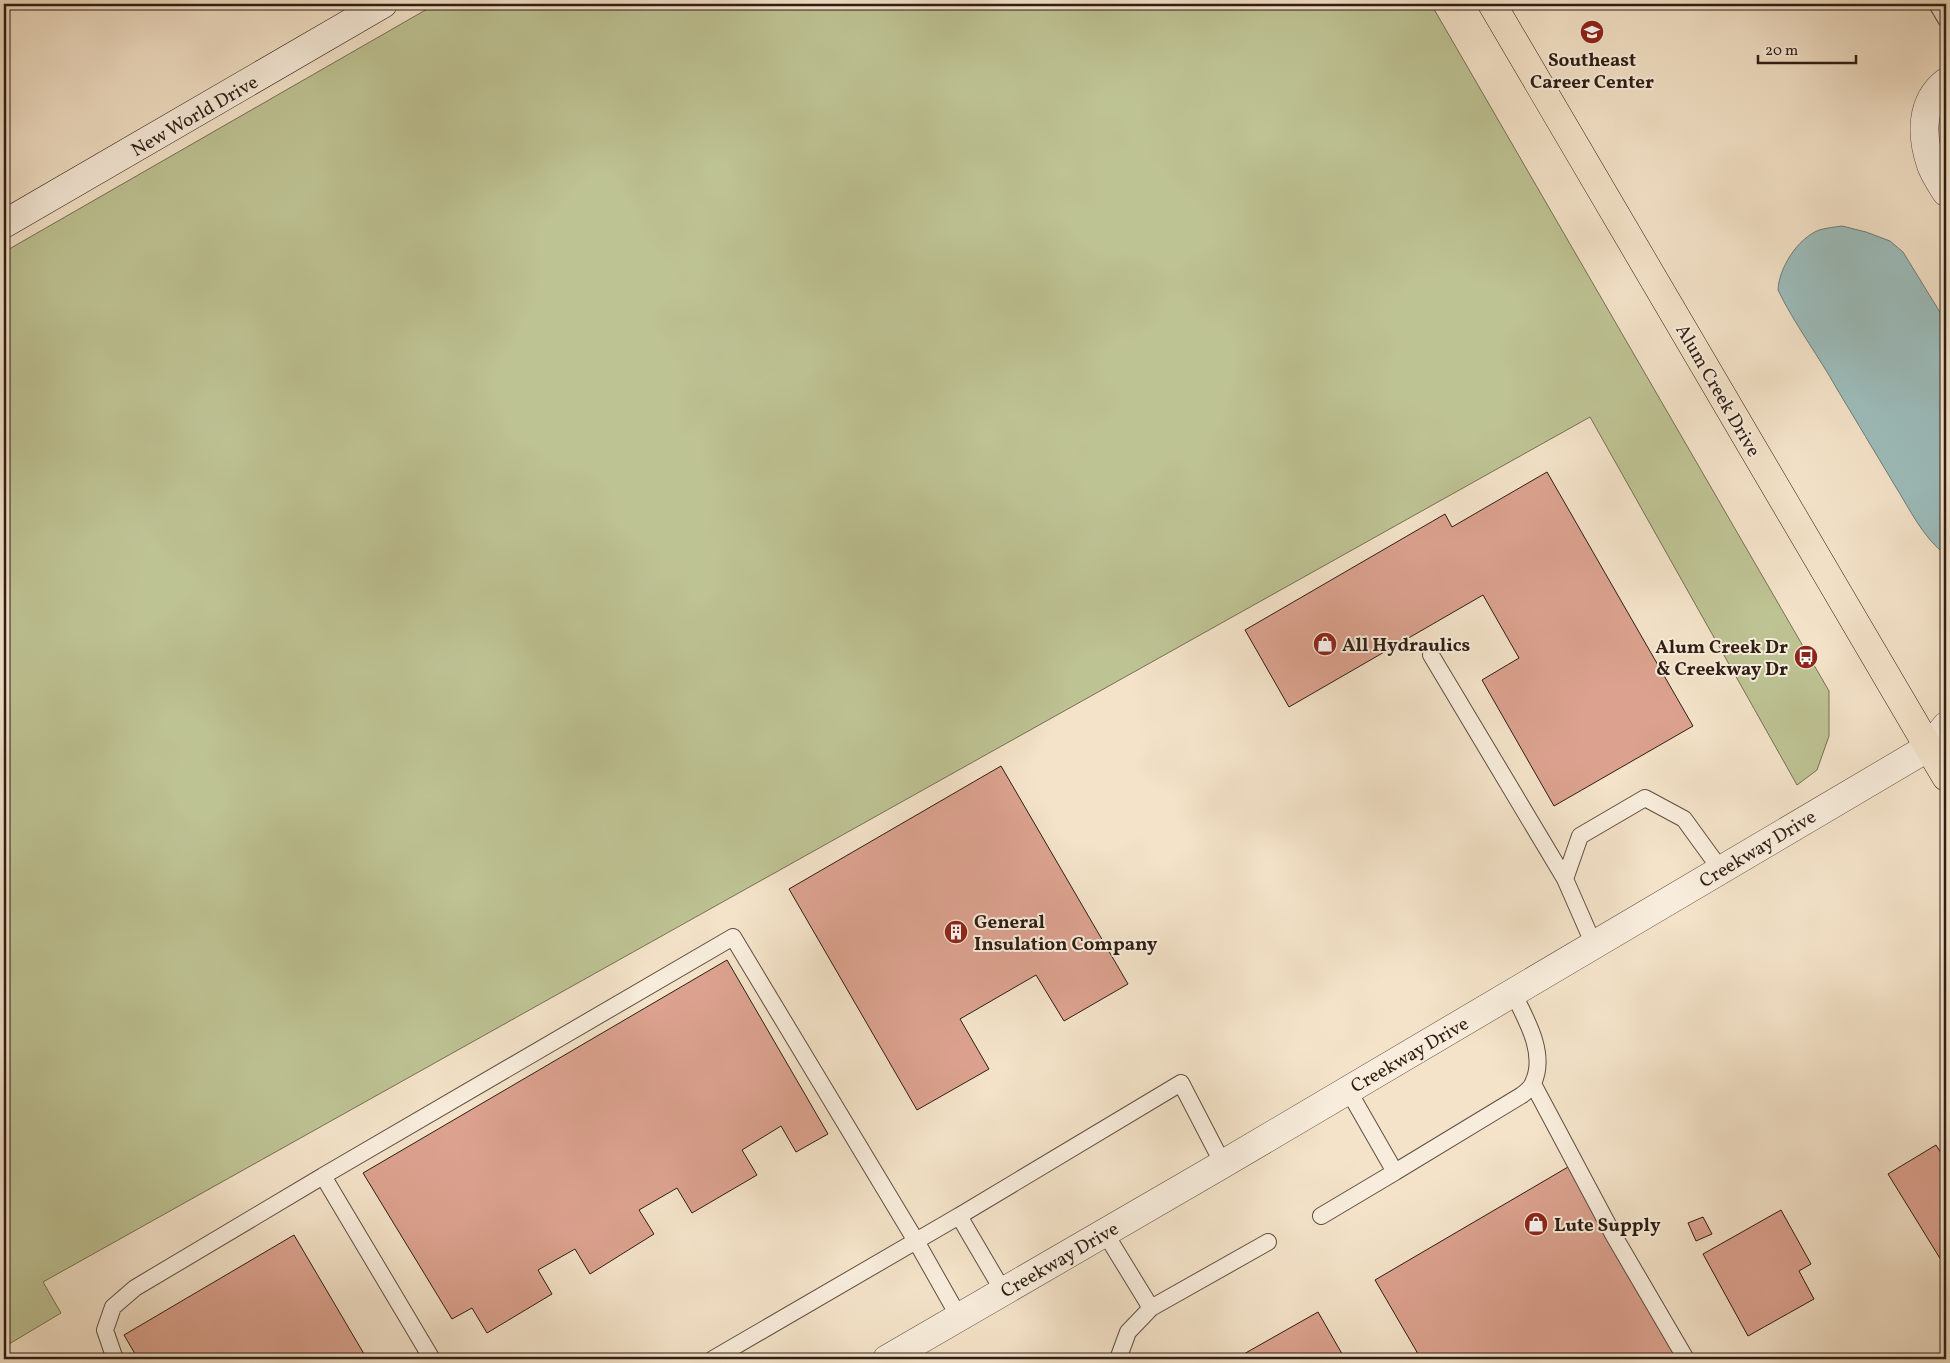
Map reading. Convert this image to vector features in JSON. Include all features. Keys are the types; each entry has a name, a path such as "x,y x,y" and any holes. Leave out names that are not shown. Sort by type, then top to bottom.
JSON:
{"main road":[{"name":"Alum Creek Drive","path":"1492,4 1938,747 1946,777"}],"street":[{"name":"New World Drive","path":"4,224 383,4"},
{"path":"1946,82 1926,111 1924,125 1924,139 1931,167 1946,192"},
{"path":"1938,747 1946,726"},
{"name":"Creekway Drive","path":"887,1359 1223,1164 1721,870 1938,747"}],"lane":[{"path":"1937,4 1946,19"},
{"path":"1431,655 1565,879 1594,945"},
{"path":"1565,879 1580,836 1644,798 1684,819 1721,870"},
{"path":"115,1359 105,1330 113,1307 135,1288 733,937 916,1241 959,1317"},
{"path":"1320,1216 1522,1095 1533,1084 1536,1070 1536,1048 1532,1031 1513,993"},
{"path":"714,1359 959,1216 1181,1083 1223,1164"},
{"path":"1533,1084 1614,1236 1686,1359"},
{"path":"1348,1090 1395,1172"},
{"path":"323,1176 432,1359"},
{"path":"959,1216 1003,1291"},
{"path":"1105,1233 1151,1308"},
{"path":"1118,1359 1128,1332 1151,1308 1268,1242"}],"green space":[{"path":"436,4 1431,4 1829,691 1829,736 1817,770 1797,785 1590,417 43,1282 61,1313 4,1347 4,252"}],"water":[{"path":"1842,226 1890,241 1903,252 1946,322 1946,555 1930,540 1917,522 1778,290 1779,281 1786,264 1803,240 1819,230"}],"building":[{"name":"All Hydraulics","path":"1547,472 1693,726 1554,806 1482,680 1519,658 1483,595 1289,707 1245,630 1445,514 1452,527"},
{"name":"General Insulation Company","path":"1001,766 1128,984 1064,1021 1036,975 960,1019 989,1069 917,1110 789,889"},
{"path":"727,960 828,1134 796,1152 781,1126 742,1150 757,1175 692,1213 677,1188 639,1210 654,1234 590,1274 575,1249 538,1270 552,1294 487,1333 472,1308 452,1319 363,1173"},
{"path":"1936,1145 1946,1161 1946,1257 1941,1260 1888,1174"},
{"name":"Lute Supply","path":"1568,1167 1680,1359 1421,1359 1375,1280"},
{"path":"1781,1210 1811,1264 1799,1271 1814,1299 1748,1336 1703,1254"},
{"path":"1703,1217 1712,1234 1696,1241 1688,1223"},
{"path":"294,1235 367,1359 138,1359 124,1335"},
{"path":"1318,1312 1345,1359 1235,1359"}],"place":[{"name":"Southeast Career Center","path":"1592,32"},
{"name":"All Hydraulics","path":"1325,644"},
{"name":"Alum Creek Dr & Creekway Dr","path":"1806,657"},
{"name":"General Insulation Company","path":"956,932"},
{"name":"Lute Supply","path":"1536,1224"}]}
